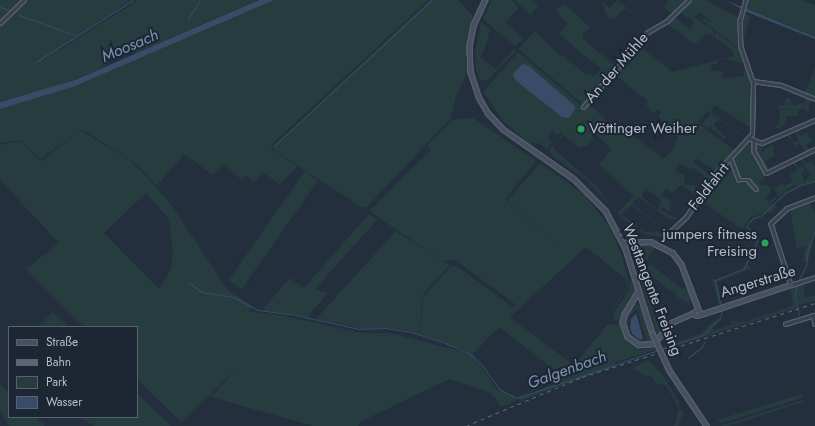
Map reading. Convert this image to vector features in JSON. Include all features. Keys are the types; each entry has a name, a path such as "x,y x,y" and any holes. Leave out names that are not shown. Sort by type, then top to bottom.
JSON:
{"main road":[{"name":"Westtangente Freising","path":"486,0 474,26 470,52 472,77 482,103 493,120 508,135 588,191 606,212 624,243 652,334 670,371 707,426"},
{"path":"624,243 655,243 673,253 684,269 698,312 696,317 687,317"},
{"path":"628,255 635,244"},
{"name":"Angerstraße","path":"698,312 718,308 791,285"},
{"path":"639,291 633,304 625,315 624,328 630,339 639,345 654,344 670,324 698,312"},
{"path":"633,304 638,302 643,306"}],"street":[{"path":"0,24 24,0"},
{"name":"An der Mühle","path":"583,107 648,32 667,21 689,0"},
{"path":"746,0 742,10 741,51 753,81 752,132 749,138 754,142 764,142 815,120"},
{"path":"753,81 781,86 815,99"},
{"name":"Feldfahrt","path":"670,232 686,217 706,186 749,138"},
{"path":"754,142 754,151 766,172 815,149"},
{"name":"Feldfahrt","path":"731,158 739,180 748,180 756,189"},
{"path":"791,285 772,222 787,209 815,198"},
{"name":"Angerstraße","path":"791,285 815,277"},
{"path":"785,324 814,315 815,324"}],"green space":[{"path":"0,0 20,0 0,20"},
{"path":"26,0 131,0 34,66 138,0 257,0 135,54 132,51 125,52 98,70 55,87 0,101 0,26"},
{"path":"274,0 428,0 271,145 273,150 297,166 280,185 263,172 254,182 246,175 242,180 224,165 213,175 184,154 157,186 129,159 85,131 78,132 83,132 128,159 147,177 172,206 227,289 251,306 249,311 285,316 361,333 390,333 468,353 474,357 464,350 409,331 385,328 365,329 316,319 396,231 449,265 422,296 420,334 423,297 451,266 458,267 514,308 516,305 454,259 443,261 369,211 431,150 427,146 452,120 473,118 535,160 534,164 506,198 506,201 571,259 507,201 540,163 585,195 609,226 622,256 629,283 627,290 581,352 627,288 626,279 586,247 510,317 572,364 562,377 518,398 514,396 517,397 562,376 499,327 473,354 497,390 516,398 515,401 500,407 494,396 486,391 449,379 362,421 358,426 313,426 211,397 240,365 182,423 138,380 138,326 83,326 26,269 59,243 0,180 0,145 21,141 38,160 42,161 77,132 40,160 21,140 0,143 0,109 73,87","holes":["146,193 169,219 173,255 171,269 159,289 104,233"]},
{"path":"430,0 458,0 473,16 467,44 467,72 456,96 450,119 367,207 363,208 274,150 273,146"},
{"path":"492,0 512,0 519,8 505,22 524,39 515,46 483,19"},
{"path":"515,0 533,0 539,5 530,15"},
{"path":"579,0 571,10 590,27 583,34 583,39 615,66 637,43 648,28 625,8 615,18 608,19 601,0 609,8 618,0 649,28 649,30 584,105 518,49 535,31 560,56 564,56 586,75 588,73 594,77 601,69 559,34 567,24 559,15 557,9 565,4 570,9"},
{"path":"668,0 687,0 673,14 664,7"},
{"path":"690,0 706,0 739,18 740,49 699,18 699,15 703,20 705,18 716,25 700,12 696,17 688,13 712,29 715,37 716,32 740,50 743,63 727,59 718,60 717,64 711,64 711,68 714,71 723,71 723,79 744,76 744,66 749,72 751,128 751,133 747,139 708,111 698,121 699,124 736,151 716,172 696,158 693,162 712,176 709,180 692,167 690,169 680,164 675,171 685,176 684,183 687,185 694,185 698,194 695,195 681,185 672,193 667,189 664,191 662,195 672,202 669,206 671,208 669,212 661,206 661,210 678,219 671,220 677,224 672,228 676,224 638,197 632,204 669,231 661,237 644,234 623,218 618,212 634,196 599,165 611,149 597,135 588,145 579,148 563,135 553,146 554,149 596,186 613,207 586,180 552,156 550,149 562,134 561,132 557,135 553,131 548,138 552,142 547,149 539,143 529,143 504,122 483,92 518,52 583,107 651,30 673,16 690,29 694,22 679,11","holes":["666,23 695,44 706,34 710,34 733,51 733,56 672,72 640,46 651,31","614,74 648,101 646,105 654,113 658,109 661,113 658,117 678,137 672,151 663,159 628,131 633,122 620,135 589,103","715,105 751,128 747,138 711,112","645,188 661,200 658,210 642,197","631,205 664,228 665,233 646,232 621,214"]},
{"path":"747,0 801,0 815,5 815,37 744,8"},
{"path":"743,13 751,16 742,44 741,28"},
{"path":"481,22 505,42 490,30 485,48 480,58 496,69 514,49 516,51 489,79 480,81 476,71 475,53"},
{"path":"742,45 748,66 756,79 782,84 758,81 753,78 743,55"},
{"path":"815,66 815,97 782,84 805,93"},
{"path":"804,97 812,100 809,104 809,114 805,109 798,110 798,116 786,116 785,125 781,126 781,129 776,128 775,125 780,124 779,110 796,109 778,109 778,102 780,106 785,105 785,99 790,98 793,105 798,105 798,99 799,104 804,103 805,107"},
{"path":"711,114 719,120 713,124 726,138 724,139 712,130 711,125 709,129 702,124"},
{"path":"797,130 800,136 807,132 815,147 811,141 806,144 809,149 805,152 800,143 794,149 794,143 786,134 789,133 793,141 799,142 795,131"},
{"path":"749,140 762,144 761,153 772,144 774,148 774,156 765,161 769,169 765,170 765,174 760,176 764,175 764,178 759,182 762,186 767,184 771,188 770,193 765,197 771,205 777,206 771,214 768,212 751,217 742,229 698,199 723,167"},
{"path":"805,155 803,159 805,164 810,162 810,158 815,166 815,181 797,186 795,184 778,197 776,195 778,193 771,186 777,187 782,183 785,188 785,185 793,182 790,174 797,170 792,162 795,161 798,167 802,166 805,171 802,173 804,182 810,175 800,158"},
{"path":"305,171 318,180 242,289 229,280"},
{"path":"775,197 777,198 771,205 769,201"},
{"path":"809,202 815,213 815,232 810,240 813,242 808,262 803,261 805,246 797,249 790,209"},
{"path":"369,214 377,220 315,289 328,293 307,317 262,310 290,278 304,288"},
{"path":"641,245 656,247 641,268 634,250"},
{"path":"750,255 748,265 752,268 717,282 722,303 719,304 711,278 716,280 745,269"},
{"path":"650,264 681,288 688,289 691,302 687,303 675,295 676,290 674,293 644,271"},
{"path":"639,275 642,278 661,333 658,338"},
{"path":"632,276 637,295 621,320 614,321 613,314 628,291"},
{"path":"804,283 804,298 815,295 815,301 798,305 796,287"},
{"path":"796,286 796,308 663,350 661,348 702,333 724,310 712,328 714,330 732,325 731,321 744,322 793,306 790,287"},
{"path":"638,304 642,308 654,343 647,342 637,309 630,316 628,325 631,335 642,345 631,339 625,324 626,315 632,306"},
{"path":"53,312 68,326 39,326"},
{"path":"608,324 621,325 627,340 639,348 639,351 656,346 657,349 614,363 614,366 518,402 522,397 561,381"},
{"path":"648,360 664,377 679,402 680,409 683,412 679,426 674,426 679,409 667,386 656,383 650,375 645,376 633,368"},
{"path":"491,376 502,390 499,389"},
{"path":"0,384 8,391 8,418 37,418 45,426 9,426 0,412"},
{"path":"138,394 171,426 94,426 81,418 138,418"},
{"path":"802,394 802,398 722,423 717,420"},
{"path":"802,400 803,402 729,426 720,426"}],"water":[{"path":"259,0 274,0 73,87 0,109 0,102 75,80"},
{"path":"725,0 815,37 815,39 747,12"},
{"name":"Vöttinger Weiher","path":"523,64 529,66 576,107 569,118 562,117 515,80 513,74"},
{"path":"636,313 643,338 640,340 632,334 630,328 631,319"}],"waterway":[{"path":"0,21 21,0"},
{"path":"36,62 133,0"},
{"path":"188,19 200,0"},
{"path":"273,147 432,0"},
{"path":"0,7 9,10"},
{"path":"19,15 77,36"},
{"name":"Galgenbach","path":"721,307 715,280 744,268 757,241 756,235 746,226 753,218 762,215 785,193 800,185 815,181"},
{"path":"798,281 806,266 808,248 815,231"},
{"name":"Galgenbach","path":"188,282 202,292 234,297 257,310 291,314 359,329 385,328 411,332 445,343 469,353 481,364 499,389 517,398 658,350"},
{"path":"797,284 795,295 799,315"},
{"name":"Galgenbach","path":"661,349 703,335 720,318 722,310"},
{"path":"688,358 703,346 704,342"}],"railway":[{"path":"466,426 582,377 815,303"}],"place":[{"name":"Vöttinger Weiher","path":"581,129"},
{"name":"jumpers fitness Freising","path":"765,243"}],"water label":[{"name":"Moosach","path":"130,46"}]}
